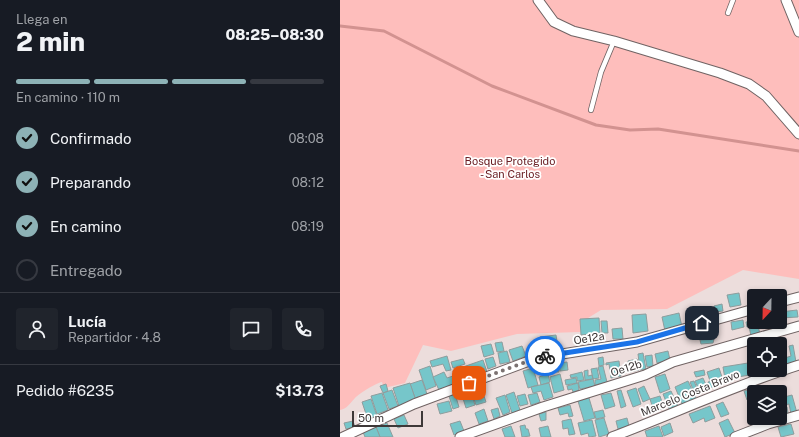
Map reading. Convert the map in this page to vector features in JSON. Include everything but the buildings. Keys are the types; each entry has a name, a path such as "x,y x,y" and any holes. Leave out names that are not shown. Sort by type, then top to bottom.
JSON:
{"street":[{"path":"538,0 554,22 573,31 614,40 720,73 749,84 766,96 799,134"},
{"path":"786,0 799,32"},
{"path":"787,300 799,297"},
{"name":"Oe12a","path":"343,437 414,404 537,358 637,342 747,311"},
{"name":"Oe12b","path":"465,436 543,406 645,375 673,362 799,326"},
{"name":"Marcelo Costa Bravo","path":"612,437 678,412 761,377 799,365"},
{"path":"735,437 768,424 799,416"}],"lane":[{"path":"728,13 733,0"},
{"path":"590,110 601,72 614,40"}],"green space":[{"name":"Bosque Protegido - San Carlos","path":"340,0 799,0 799,279 743,270 667,309 601,310 580,323 580,332 517,334 451,351 423,345 405,383 384,388 382,382 379,383 360,394 347,407 340,410"}],"waterway":[{"path":"340,26 384,31 492,86 596,125 630,130 658,129 799,151"}],"way so far":[{"path":"469,383 545,356"}],"route":[{"path":"545,356 637,342 702,323"}]}
